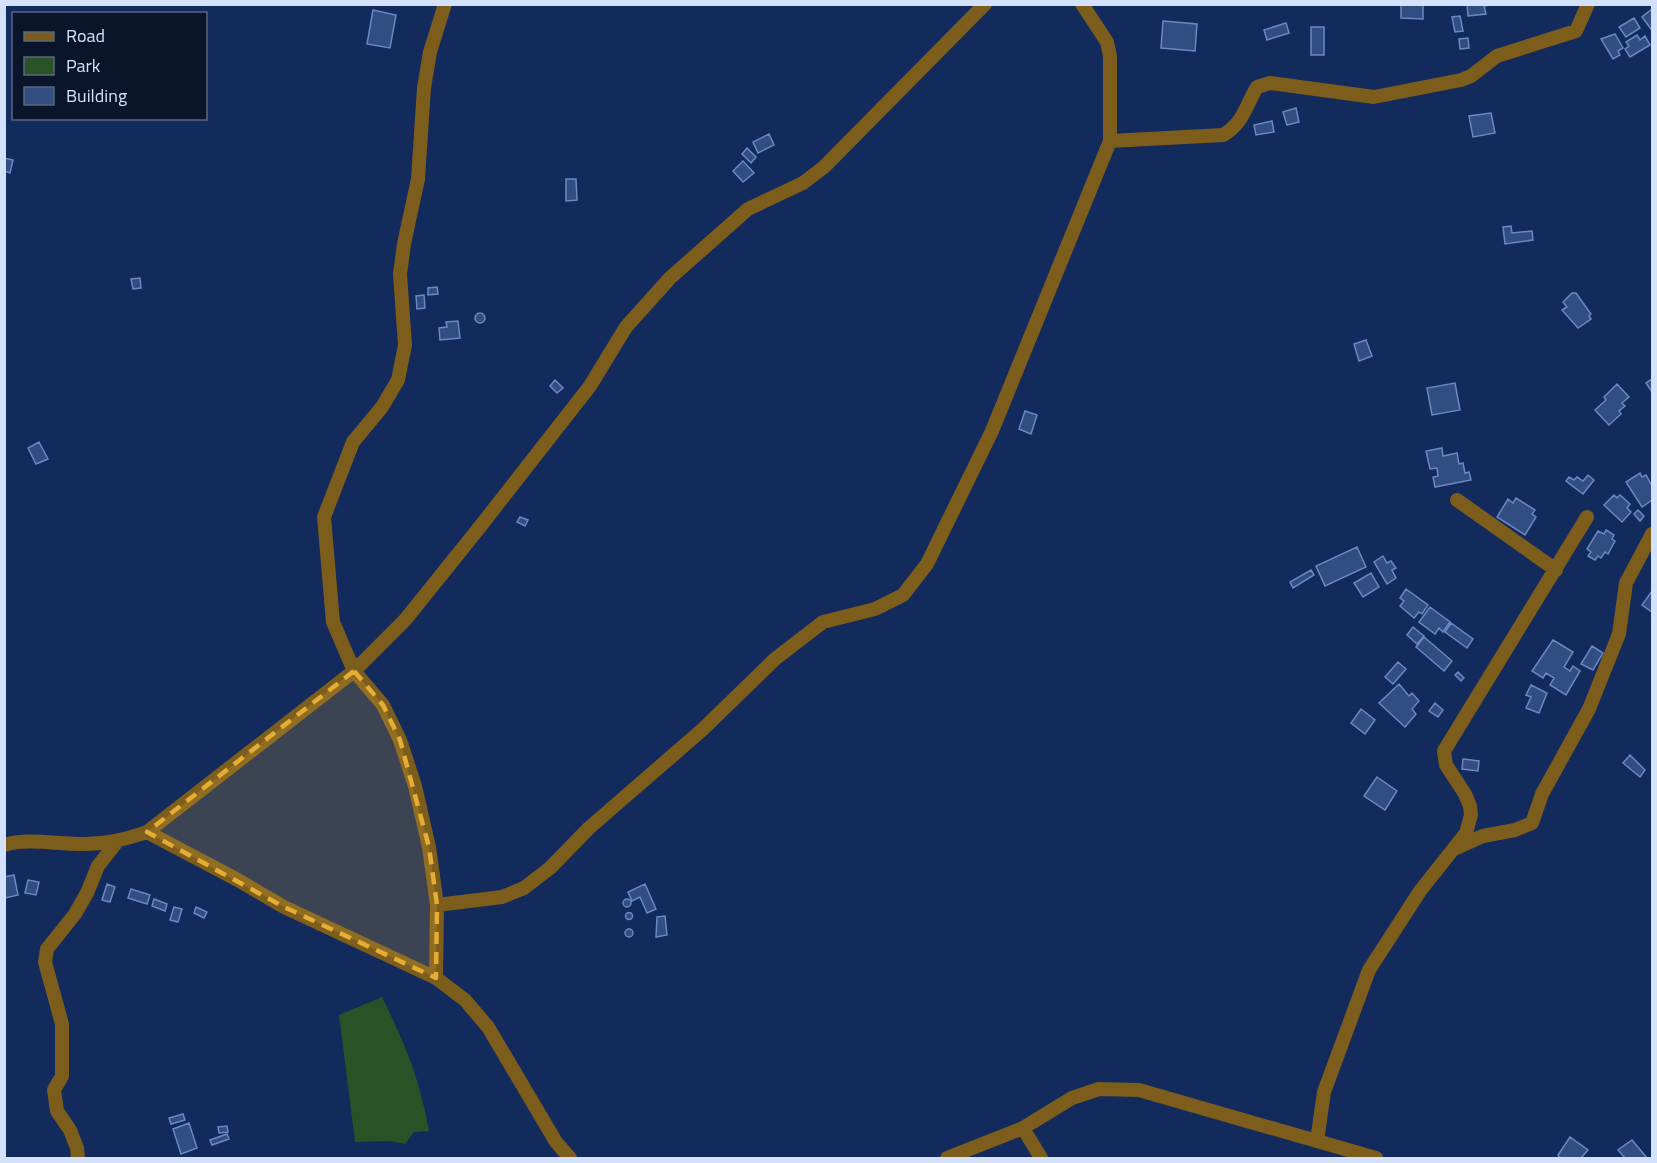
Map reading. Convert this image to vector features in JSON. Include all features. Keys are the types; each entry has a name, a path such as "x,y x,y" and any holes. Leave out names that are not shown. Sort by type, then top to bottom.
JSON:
{"street":[{"path":"436,978 437,905 429,847 415,786 400,740 383,705 354,671 333,622 324,517 353,442 382,407 398,380 405,345 400,274 418,178 425,79 430,52 445,4"},
{"path":"4,845 31,842 81,845 116,843 147,832 354,671 405,620 479,528 590,386 626,327 670,278 748,209 803,183 824,167 985,4"},
{"path":"437,905 502,897 525,888 550,868 589,828 702,730 775,659 823,622 875,609 903,596 927,564 992,431 1110,141 1110,56 1107,42 1082,4"},
{"path":"1110,141 1223,135 1234,129 1257,87 1270,83 1374,97 1438,87 1471,76 1497,56 1576,31 1588,4"},
{"path":"1457,500 1556,570"},
{"path":"1317,1141 1324,1092 1369,970 1420,891 1466,832 1471,815 1466,794 1446,765 1444,751 1587,517"},
{"path":"1455,848 1483,836 1515,830 1532,823 1542,794 1589,709 1619,634 1626,583 1653,534"},
{"path":"147,832 236,879 284,908 436,978 465,1000 488,1028 556,1142 570,1158"},
{"path":"78,1158 77,1148 69,1130 57,1111 54,1090 62,1076 62,1024 45,962 47,949 75,914 98,866 116,843"},
{"path":"947,1158 1023,1128 1072,1098 1099,1089 1139,1090 1376,1158"},
{"path":"1023,1128 1041,1158"}],"highlighted area":[{"path":"354,671 383,705 400,740 429,847 437,905 436,978 284,907 147,832"}],"green space":[{"path":"382,997 411,1062 429,1131 414,1132 405,1144 390,1141 355,1142 339,1015"}],"building":[{"path":"1401,4 1423,4 1423,19 1401,18"},
{"path":"1467,4 1490,5 1484,6 1486,14 1468,16"},
{"path":"1652,9 1652,28 1651,29 1642,17"},
{"path":"373,10 396,15 390,48 367,44"},
{"path":"1460,16 1463,31 1455,32 1452,17"},
{"path":"1634,18 1640,28 1626,37 1619,27"},
{"path":"1163,21 1197,24 1195,51 1161,48"},
{"path":"1286,23 1289,33 1267,40 1264,30"},
{"path":"1311,27 1324,27 1324,55 1311,55"},
{"path":"1615,34 1623,48 1618,51 1620,55 1613,59 1601,39"},
{"path":"1637,35 1640,40 1645,36 1650,45 1630,57 1625,49 1629,46 1626,42"},
{"path":"1468,38 1469,48 1460,49 1459,39"},
{"path":"1296,108 1299,122 1287,125 1283,112"},
{"path":"1491,113 1495,133 1473,137 1469,116"},
{"path":"1272,121 1274,132 1256,135 1254,125"},
{"path":"769,134 774,145 758,153 753,142"},
{"path":"747,148 756,157 751,163 742,154"},
{"path":"4,158 13,160 10,173 4,171"},
{"path":"743,161 754,173 743,182 733,171"},
{"path":"566,179 576,179 577,200 566,201"},
{"path":"1511,226 1512,233 1532,231 1533,240 1505,244 1503,227"},
{"path":"140,278 141,288 133,289 131,279"},
{"path":"437,287 438,294 428,295 428,288"},
{"path":"1572,293 1576,293 1591,314 1589,316 1591,319 1578,328 1562,310 1567,307 1563,302"},
{"path":"424,295 425,308 417,309 416,296"},
{"path":"480,313 484,314 484,322 480,323 476,322 475,318 476,314"},
{"path":"458,321 460,338 440,340 439,328 447,327 446,322"},
{"path":"1366,340 1372,356 1359,361 1354,344"},
{"path":"1652,379 1652,392 1646,383"},
{"path":"555,380 563,388 557,393 550,386"},
{"path":"1455,383 1460,410 1432,415 1427,388"},
{"path":"1617,384 1629,397 1622,403 1625,406 1619,411 1621,414 1609,425 1595,410 1606,400 1604,397"},
{"path":"1025,411 1037,415 1031,434 1019,429"},
{"path":"39,442 48,459 36,464 28,448"},
{"path":"1442,448 1443,456 1457,453 1459,464 1463,463 1465,473 1469,472 1471,480 1435,487 1433,477 1438,476 1437,468 1430,469 1426,451"},
{"path":"1640,473 1642,477 1646,475 1652,486 1652,500 1642,507 1626,482"},
{"path":"1588,475 1594,480 1583,494 1566,481 1569,477 1574,480 1577,477 1583,481"},
{"path":"1614,495 1617,498 1620,495 1630,504 1627,508 1631,512 1622,522 1604,505"},
{"path":"1516,498 1535,510 1532,514 1536,517 1525,535 1497,517 1508,499 1513,503"},
{"path":"1638,510 1644,516 1640,521 1634,514"},
{"path":"520,517 528,520 525,526 517,522"},
{"path":"1606,530 1614,535 1612,539 1615,541 1608,554 1605,552 1601,558 1598,556 1595,560 1588,556 1591,552 1587,549 1598,531 1604,534"},
{"path":"1357,547 1366,567 1325,586 1316,566"},
{"path":"1383,556 1387,563 1391,561 1396,568 1392,570 1396,578 1387,584 1374,562"},
{"path":"1311,570 1314,575 1293,588 1290,582"},
{"path":"1371,573 1379,587 1363,597 1354,583"},
{"path":"1406,589 1428,605 1422,614 1419,612 1414,618 1400,606 1404,601 1400,598"},
{"path":"1652,591 1652,612 1642,605"},
{"path":"1430,607 1450,622 1443,632 1439,628 1435,634 1419,622"},
{"path":"1451,623 1473,639 1467,648 1445,632"},
{"path":"1413,627 1424,636 1417,644 1407,635"},
{"path":"1424,637 1452,661 1444,671 1416,647"},
{"path":"1553,640 1573,652 1564,667 1570,671 1573,666 1580,671 1566,695 1550,685 1554,678 1546,673 1543,678 1532,671"},
{"path":"1592,646 1603,653 1593,670 1581,664"},
{"path":"1398,662 1406,669 1393,684 1385,677"},
{"path":"1458,672 1464,678 1461,681 1455,675"},
{"path":"1399,684 1409,696 1412,693 1419,701 1412,709 1416,714 1405,727 1379,703"},
{"path":"1531,685 1547,693 1539,713 1526,708 1531,697 1526,695"},
{"path":"1435,703 1443,710 1438,717 1429,711"},
{"path":"1361,709 1375,720 1365,734 1351,723"},
{"path":"1630,755 1645,770 1640,777 1623,763"},
{"path":"1463,759 1479,761 1478,771 1462,769"},
{"path":"1377,777 1397,791 1385,810 1364,796"},
{"path":"14,875 18,895 5,898 4,877"},
{"path":"28,880 39,882 36,895 25,893"},
{"path":"107,884 115,887 110,902 102,900"},
{"path":"645,884 656,909 647,913 640,897 632,901 628,892"},
{"path":"131,889 150,895 147,904 128,898"},
{"path":"154,899 167,904 165,911 152,906"},
{"path":"627,899 631,903 627,907 623,903"},
{"path":"174,907 182,909 178,922 170,920"},
{"path":"196,907 207,912 204,918 194,913"},
{"path":"629,912 633,916 629,920 625,916"},
{"path":"665,916 667,935 656,937 657,917"},
{"path":"629,929 633,933 629,937 625,933"},
{"path":"183,1114 185,1120 171,1124 169,1118"},
{"path":"189,1123 197,1148 181,1154 173,1129"},
{"path":"227,1126 228,1132 219,1133 218,1127"},
{"path":"227,1134 229,1139 212,1145 210,1140"},
{"path":"1570,1137 1588,1150 1581,1158 1560,1158 1558,1155"},
{"path":"1632,1140 1647,1158 1625,1158 1618,1150"}]}
